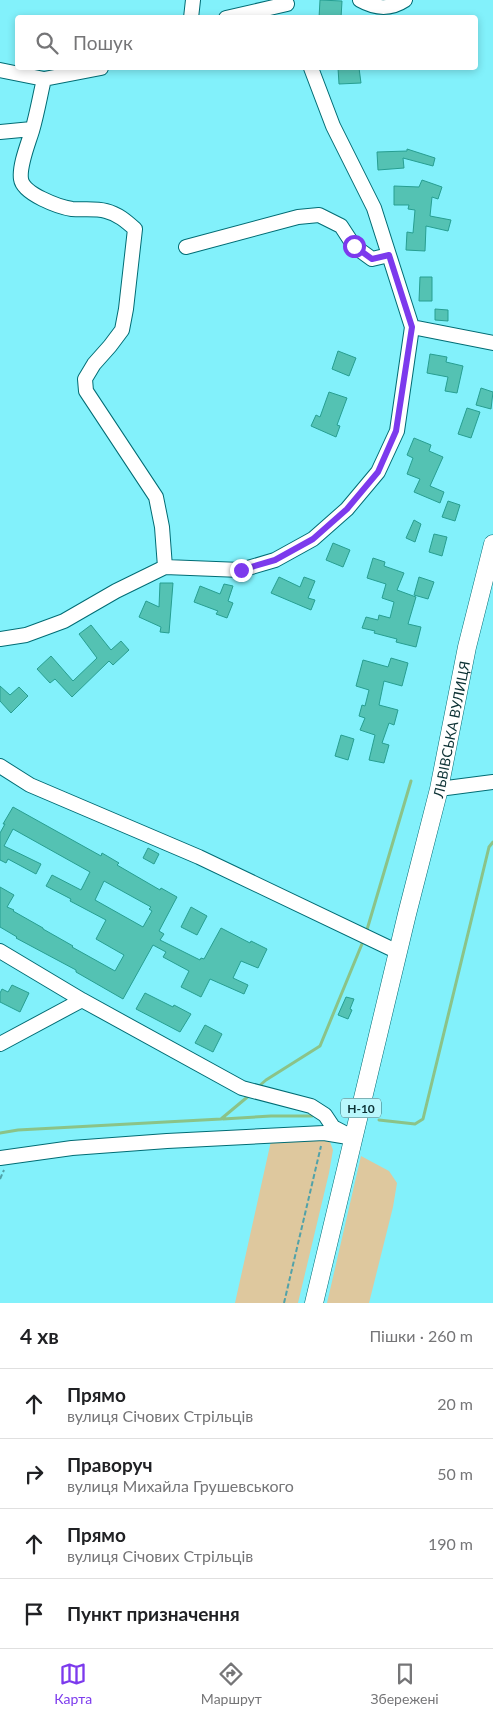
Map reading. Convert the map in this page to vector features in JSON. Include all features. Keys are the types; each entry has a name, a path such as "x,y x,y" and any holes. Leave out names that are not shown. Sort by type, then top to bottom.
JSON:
{"main road":[{"name":"ЛЬВІВСЬКА ВУЛИЦЯ","path":"398,952 439,789 467,648 493,544"},
{"name":"Н-10","path":"314,1303 398,952"}],"street":[{"path":"191,15 193,0"},
{"path":"360,0 384,8 397,5 405,0"},
{"path":"237,15 286,2 291,15"},
{"path":"0,70 44,79 91,70"},
{"path":"0,639 26,634 64,621 116,591 165,567 241,570 275,560 313,539 347,509 378,472 396,431 412,327 374,208 333,126 312,70"},
{"path":"44,79 24,157 20,178 23,186 37,196 72,209 107,211 122,217 134,229 122,330 94,364 85,379 86,391 156,496 162,527 165,567"},
{"path":"0,132 32,129"},
{"path":"186,247 298,217 319,216 341,226 354,246 372,259 389,255"},
{"path":"412,327 493,343"},
{"path":"0,766 30,785 199,857 398,952"},
{"path":"439,789 493,782"},
{"path":"0,951 82,1000 242,1088 311,1106 325,1115 333,1127 354,1138"},
{"path":"0,1044 82,1000"},
{"path":"0,1158 72,1148 138,1143 324,1134 354,1138"}],"path":[{"path":"284,1303 324,1134"}],"shaded area":[{"path":"317,1139 330,1142 333,1150 298,1303 235,1303 271,1141"},
{"path":"361,1156 389,1171 397,1183 393,1207 369,1303 327,1303"}],"building":[{"path":"320,0 342,1 341,15 319,15"},
{"path":"338,70 359,70 361,83 339,84"},
{"path":"407,149 435,158 433,166 403,158 404,168 378,170 377,152 407,151"},
{"path":"422,180 442,187 438,199 432,197 430,216 451,220 448,231 426,226 425,251 406,250 407,232 413,233 415,210 408,209 409,205 394,205 394,186 419,187"},
{"path":"420,277 432,277 432,301 419,301"},
{"path":"435,309 448,310 448,321 435,320"},
{"path":"338,351 356,358 349,376 332,369"},
{"path":"430,354 447,357 446,362 463,366 457,393 445,391 448,377 427,373"},
{"path":"481,388 493,392 491,409 476,405"},
{"path":"329,392 347,398 337,425 340,426 336,437 311,426 316,415 320,417"},
{"path":"467,408 480,412 471,438 458,434"},
{"path":"414,438 431,445 429,451 443,457 430,486 444,492 440,503 414,492 420,479 407,474 413,458 407,455"},
{"path":"448,501 460,505 455,521 442,517"},
{"path":"414,520 421,524 415,542 406,538"},
{"path":"434,534 447,537 442,556 429,552"},
{"path":"333,543 350,550 343,567 326,560"},
{"path":"373,558 385,562 384,566 404,573 397,590 416,597 408,624 421,627 416,647 396,642 397,639 362,628 366,617 378,620 379,615 390,618 394,602 382,598 386,584 367,578"},
{"path":"279,577 300,587 304,577 315,581 308,598 315,600 311,610 271,593"},
{"path":"419,577 434,582 428,599 414,595"},
{"path":"160,583 173,583 169,633 160,632 161,627 139,617 146,601 159,607"},
{"path":"224,584 233,586 228,601 233,603 227,618 216,614 218,611 194,602 200,586 220,594"},
{"path":"91,625 111,650 121,641 129,650 113,665 109,661 72,697 55,679 50,683 37,669 51,656 73,681 97,658 79,634"},
{"path":"391,658 408,663 402,686 384,681 379,705 398,710 394,725 389,723 382,743 389,745 384,763 369,760 375,735 360,730 365,718 359,716 362,705 365,706 369,690 356,686 363,660 388,667"},
{"path":"0,686 10,695 19,687 28,696 11,713 0,701"},
{"path":"341,735 354,739 348,760 335,756"},
{"path":"13,807 101,856 102,853 119,863 117,865 160,890 161,888 177,897 159,931 164,934 160,940 200,960 201,958 204,959 221,928 250,943 251,941 267,949 258,968 241,961 233,978 248,985 244,994 210,979 201,997 181,987 189,971 163,957 166,952 153,945 123,999 0,927 0,887 14,895 7,907 115,971 124,955 96,939 106,920 46,886 52,875 81,890 90,872 13,829 4,846 41,864 36,874 8,859 6,863 0,860 0,833 5,824 3,824","holes":["104,881 151,907 149,909 152,911 143,927 95,900"]},
{"path":"148,848 159,854 154,864 143,858"},
{"path":"191,907 207,916 197,935 181,927"},
{"path":"12,985 29,993 20,1012 0,1002 2,989 8,992"},
{"path":"145,993 191,1014 180,1032 136,1009"},
{"path":"346,997 354,999 348,1019 338,1015"},
{"path":"205,1025 222,1034 213,1052 195,1043"}],"waterway":[{"path":"366,933 411,781"},
{"path":"379,1120 415,1124 423,1119 489,847 493,842"},
{"path":"257,1088 266,1080 320,1046 364,939"},
{"path":"0,1133 18,1130 221,1119 251,1094"},
{"path":"223,1119 312,1116"}],"route":[{"path":"241,570 275,560 313,539 347,509 378,472 396,431 412,327 389,255 372,259 354,246"}]}
